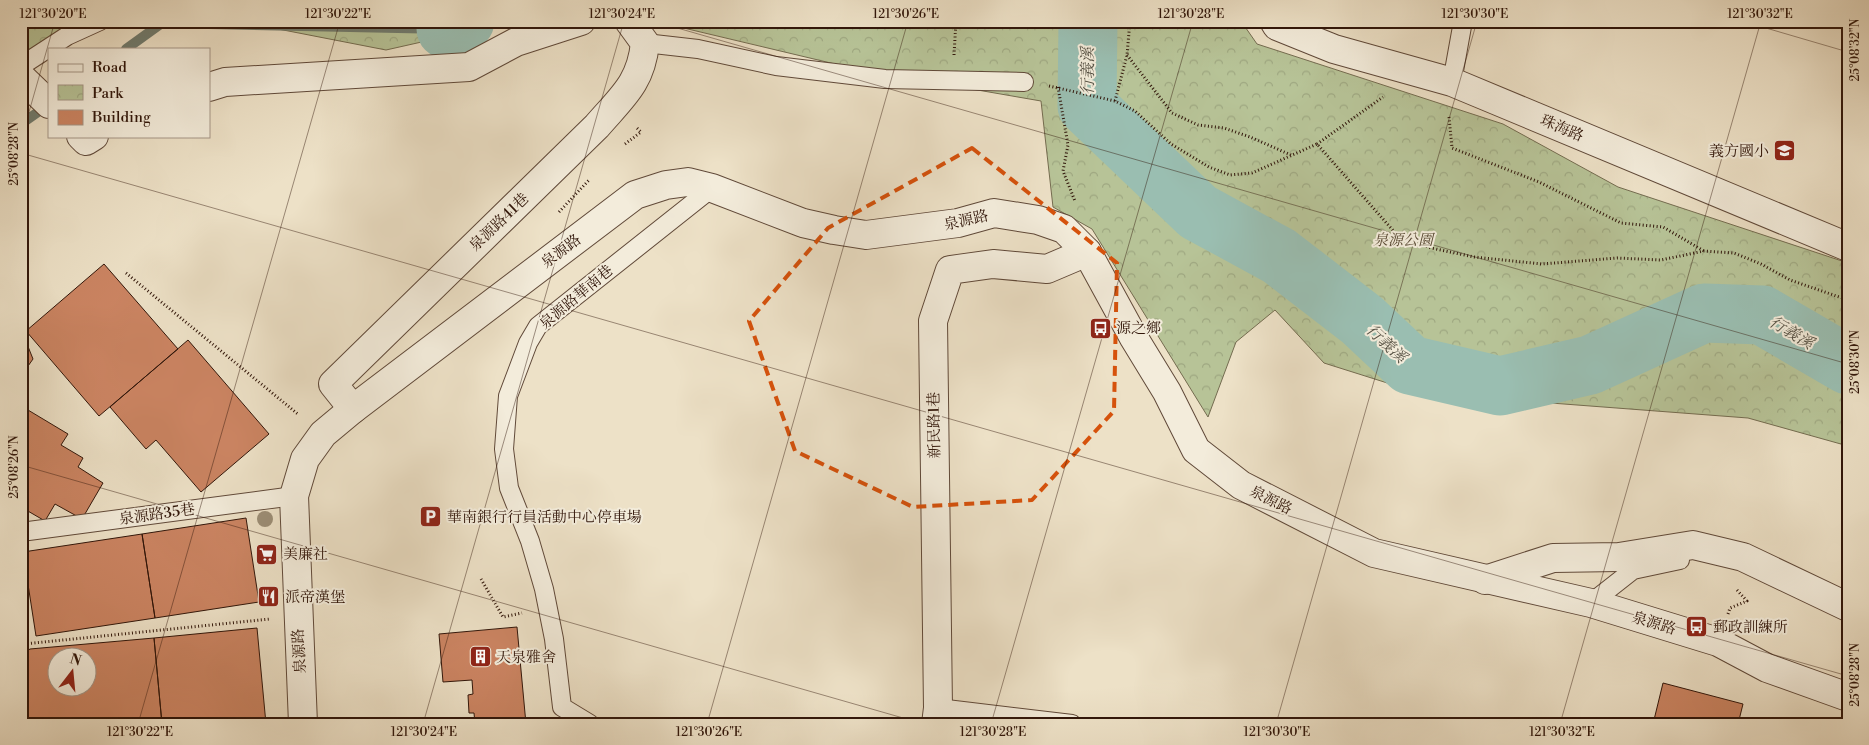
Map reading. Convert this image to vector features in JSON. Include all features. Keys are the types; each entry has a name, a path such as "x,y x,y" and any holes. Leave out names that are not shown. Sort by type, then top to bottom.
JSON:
{"street":[{"path":"210,87 225,82 469,67 516,42 580,21"},
{"path":"629,21 646,43"},
{"name":"珠海路","path":"1274,21 1277,26 1334,50 1452,82 1848,247"},
{"name":"泉源路41巷","path":"353,408 333,384 597,126 635,83 643,63 646,43"},
{"path":"22,73 48,103"},
{"name":"泉源路","path":"302,724 294,496 304,459 323,434 353,408 635,195 666,185 688,182 712,188 803,223 866,235 958,223 994,213 1038,220 1064,229 1087,252 1134,338 1167,392 1196,450 1241,485 1374,553 1590,603 1718,642 1767,668 1848,697"},
{"name":"新民路1巷","path":"937,716 933,321 950,270 993,264 1047,269 1087,252"},
{"path":"1485,580 1553,558 1619,557 1693,545 1743,557 1848,607"}],"lane":[{"path":"52,48 67,36 100,21"},
{"path":"1452,82 1463,21"},
{"path":"646,43 698,49 776,66 885,79 1024,82"},
{"path":"22,73 48,52"},
{"name":"泉源路華南巷","path":"590,724 562,707 554,639 544,589 530,541 509,488 504,449 508,396 528,343 538,326 712,188"},
{"name":"泉源路35巷","path":"21,532 26,533 294,496"},
{"path":"1590,603 1633,570 1725,553"},
{"path":"937,716 1072,724"}],"path":[{"path":"953,80 956,21"},
{"path":"1115,101 1127,55 1130,21"},
{"path":"1127,55 1172,112 1198,125 1224,128 1250,137 1292,156"},
{"path":"1064,229 1075,201 1063,171 1068,145 1058,87 1115,101 1135,111 1171,144 1209,166 1230,175 1252,173 1317,144 1383,97"},
{"path":"1449,117 1452,148 1539,182 1621,223 1663,227 1704,251"},
{"path":"1317,144 1397,235 1431,248 1474,257 1542,264 1617,258 1661,260 1704,251 1734,253 1762,264 1790,280 1848,300"},
{"path":"126,273 323,434"},
{"path":"481,579 503,617"},
{"path":"1718,642 1730,608 1747,601 1734,587"},
{"path":"24,644 298,616"}],"highlighted area":[{"path":"972,148 1117,263 1114,411 1032,500 913,507 795,451 749,321 828,228"}],"green space":[{"path":"21,21 82,21 21,55"},
{"path":"197,21 515,21 386,50 273,28 198,26"},
{"name":"泉源公園","path":"606,21 1241,21 1257,44 1503,124 1618,187 1848,263 1848,446 1748,418 1419,393 1324,363 1275,310 1236,342 1208,417 1092,229 1053,207 1041,101 856,69 671,25"}],"building":[{"path":"104,264 178,349 99,416 26,331"},
{"path":"21,329 33,359 21,376"},
{"path":"188,340 269,434 201,492 156,440 146,449 110,407"},
{"path":"28,410 68,434 61,445 83,458 78,467 103,483 82,519 55,504 45,521 21,507 21,421"},
{"path":"246,518 259,602 155,618 142,534"},
{"path":"142,534 155,618 36,636 23,552"},
{"path":"21,557 26,584 21,582"},
{"path":"21,598 28,600 21,626"},
{"name":"天泉雅舍","path":"517,627 526,724 475,724 474,713 469,713 468,695 473,694 472,680 443,682 439,634"},
{"path":"257,628 266,724 162,724 154,638"},
{"path":"154,638 162,724 21,724 21,655 30,649"},
{"path":"1663,683 1743,704 1738,724 1653,724"}],"waterway":[{"name":"行義溪","path":"446,29 465,21"},
{"name":"行義溪","path":"1088,21 1087,106 1198,212 1279,256 1362,320 1410,365 1500,386 1590,365 1704,313 1762,315 1848,365"},
{"name":"行義溪","path":"127,48 162,23 446,29"},
{"name":"行義溪","path":"21,124 48,105"}],"place":[{"name":"義方國小","path":"1785,151"},
{"name":"源之鄉","path":"1100,328"},
{"name":"華南銀行行員活動中心停車場","path":"431,517"},
{"name":"美廉社","path":"267,554"},
{"name":"派帝漢堡","path":"269,597"},
{"name":"郵政訓練所","path":"1697,627"},
{"name":"天泉雅舍","path":"480,657"}]}
